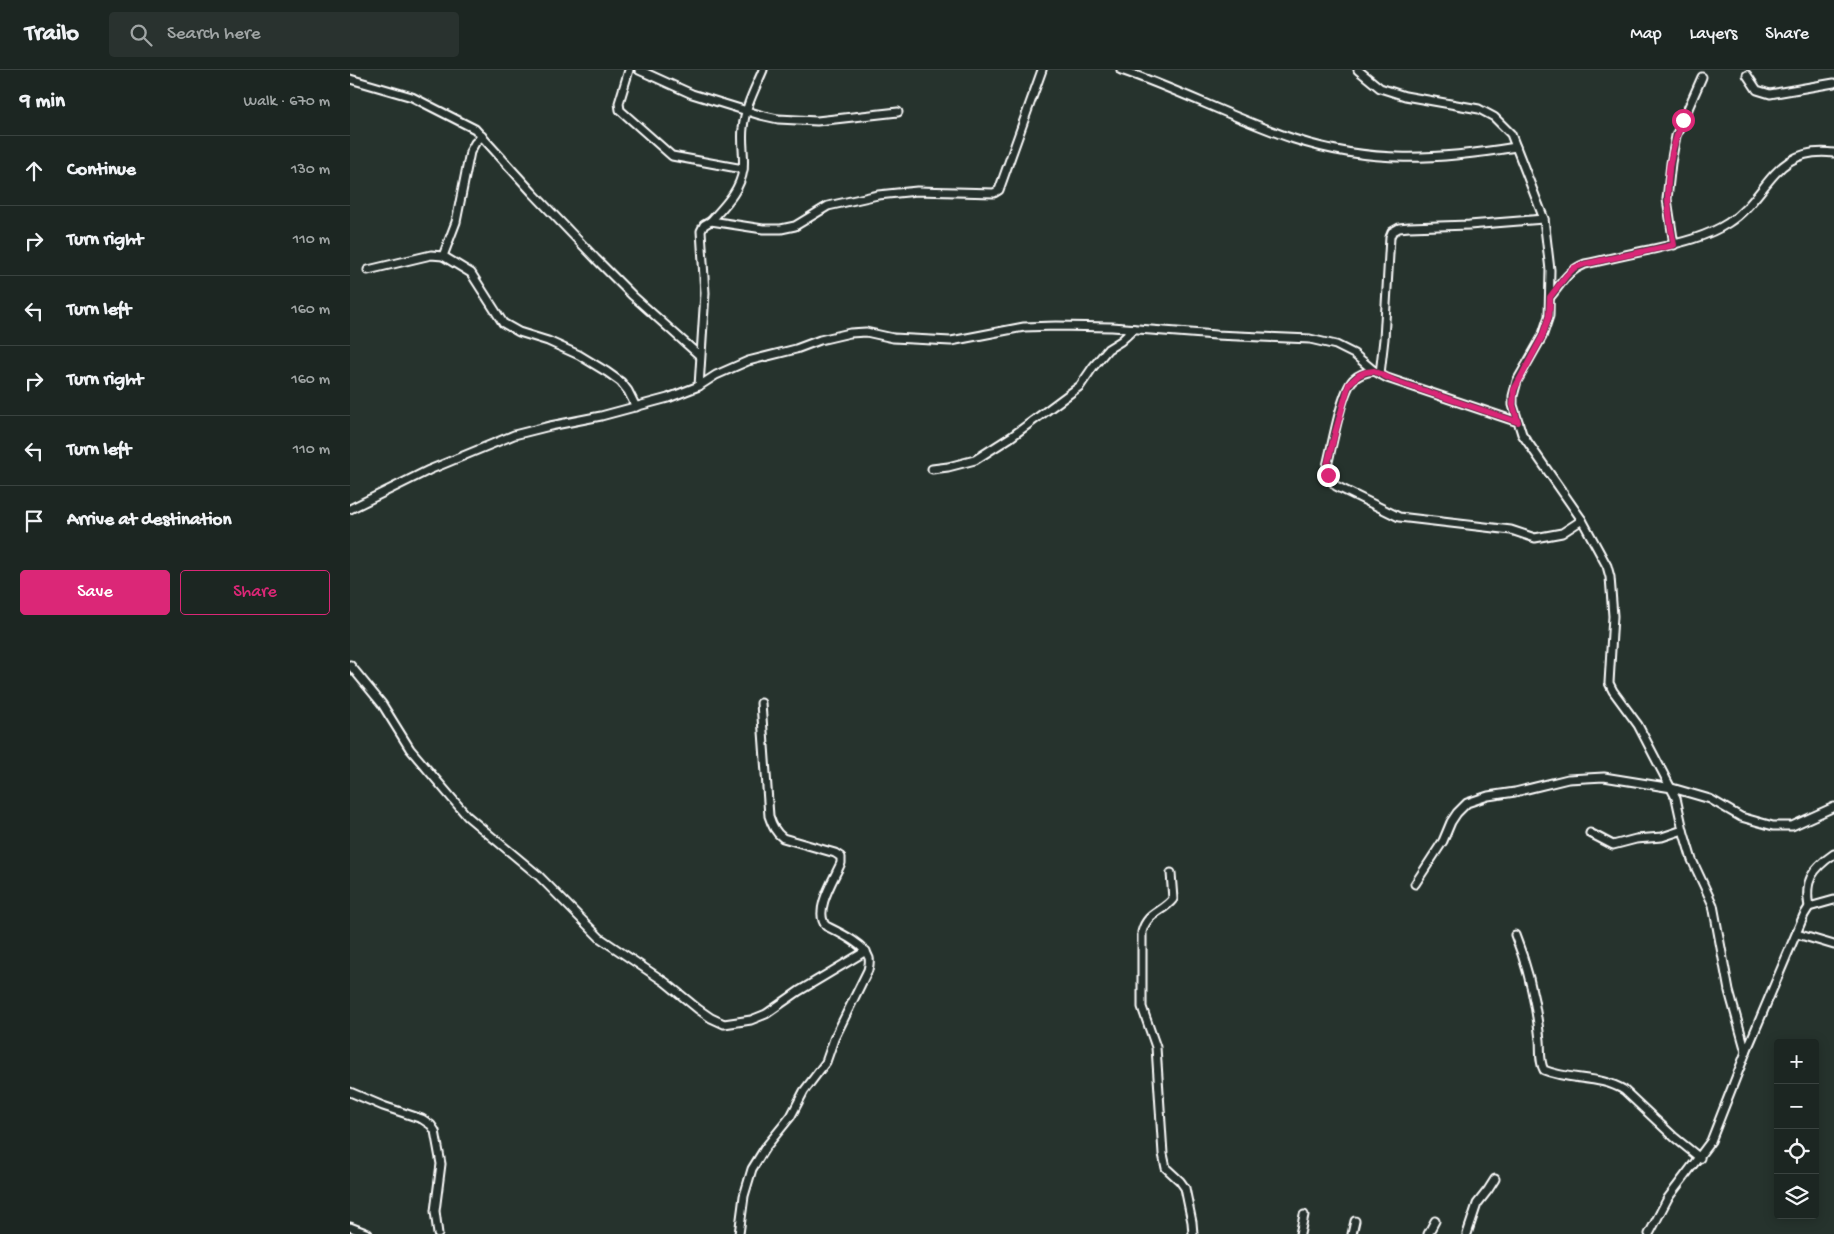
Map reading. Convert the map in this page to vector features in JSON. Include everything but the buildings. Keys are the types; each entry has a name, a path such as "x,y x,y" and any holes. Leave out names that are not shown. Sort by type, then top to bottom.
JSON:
{"street":[{"path":"628,70 619,103 620,110 662,149 672,156 743,169"},
{"path":"639,70 692,94 778,119 817,121 898,112"},
{"path":"699,386 705,292 702,231 704,225 711,221 730,199 740,180 743,169 743,127 746,110 763,70"},
{"path":"711,221 763,229 780,229 795,226 828,206 878,195 918,191 994,193 999,190 1042,70"},
{"path":"1121,70 1156,81 1262,127 1328,148 1387,157 1416,158 1471,155 1516,147"},
{"path":"1358,70 1380,88 1405,96 1479,109 1494,117 1511,134 1544,219 1550,270 1549,316 1542,337 1514,390 1513,405 1522,434 1582,520 1596,545 1610,577 1613,616 1609,680 1611,688 1635,720 1672,788 1692,860 1713,905 1729,991 1746,1052"},
{"path":"1747,75 1757,90 1770,94 1834,83"},
{"path":"1674,245 1666,199 1670,163 1676,136 1702,77"},
{"path":"350,79 412,97 475,129 596,259 633,296 700,356"},
{"path":"443,256 456,222 470,152 482,136"},
{"path":"1550,297 1574,268 1674,245 1695,238 1729,223 1748,205 1781,167 1794,158 1804,153 1834,154"},
{"path":"1377,373 1384,339 1390,237 1392,232 1399,228 1409,227 1469,225 1544,219"},
{"path":"368,270 431,255 443,256 471,274 486,294 502,323 519,332 548,341 579,355 607,372 621,382 636,407"},
{"path":"350,509 429,470 514,435 601,416 680,394 748,361 850,333 866,332 893,338 951,341 1024,327 1056,326 1310,339 1336,345 1354,354 1377,373 1518,422"},
{"path":"932,469 948,468 976,460 1011,437 1080,386 1108,348 1121,341 1134,329"},
{"path":"1377,373 1359,375 1349,384 1327,466 1328,475 1336,486 1399,517 1511,530 1535,538 1562,533 1582,520"},
{"path":"350,665 382,704 410,749 467,816 546,883 600,938 665,982 711,1018 724,1024 752,1020 766,1014 866,951"},
{"path":"739,1234 744,1196 752,1169 764,1148 791,1116 804,1091 826,1062 834,1039 868,970 869,956 858,945 822,922 821,908 841,863 841,857 835,853 783,838 772,826 769,816 761,703"},
{"path":"1415,884 1443,841 1451,822 1457,813 1468,803 1476,799 1568,779 1586,777 1638,782 1672,788 1710,799 1741,817 1772,826 1792,826 1834,808"},
{"path":"1590,833 1613,845 1636,839 1662,837 1683,830"},
{"path":"1649,1234 1668,1198 1711,1141 1746,1052 1809,907 1807,895 1808,882 1812,873 1834,854"},
{"path":"1171,873 1173,899 1148,918 1144,923 1142,932 1142,1007 1156,1047 1163,1154 1166,1168 1185,1188 1193,1234"},
{"path":"1809,907 1834,900"},
{"path":"1797,934 1834,945"},
{"path":"1515,935 1535,996 1541,1063 1544,1070 1616,1085 1700,1158"},
{"path":"350,1092 431,1124 435,1131 441,1164 436,1199 438,1234"},
{"path":"1469,1233 1477,1204 1495,1179"},
{"path":"1300,1234 1304,1215"},
{"path":"1352,1234 1355,1221"},
{"path":"1428,1234 1435,1221"},
{"path":"350,1227 368,1234"}],"route":[{"path":"1328,475 1327,466 1349,384 1359,375 1366,372 1374,371 1395,381 1518,422 1514,414 1512,396 1517,381 1542,337 1549,316 1550,297 1566,276 1574,268 1585,264 1674,245 1666,199 1667,184 1676,136 1683,120"}]}
